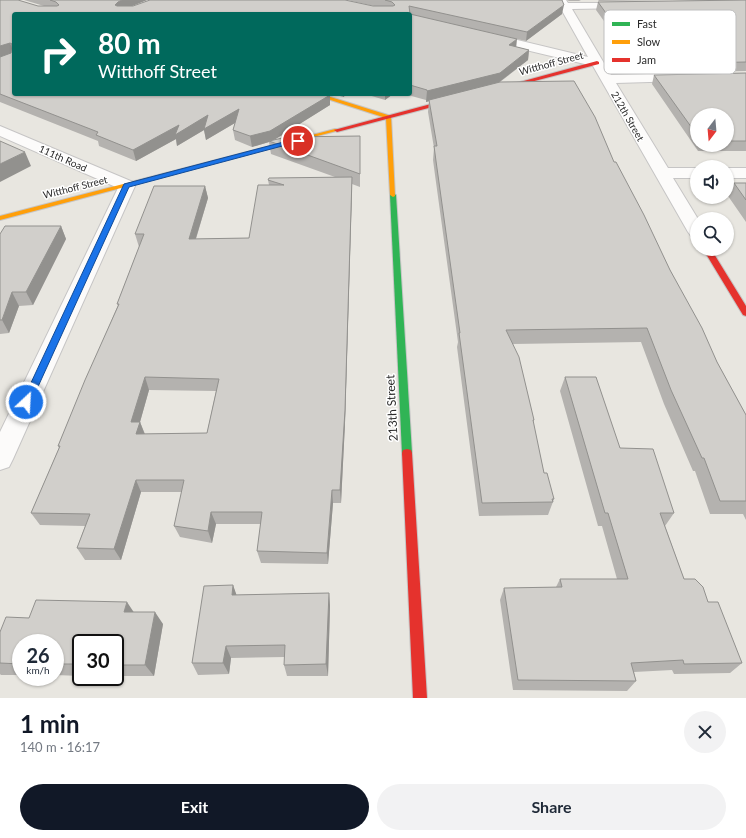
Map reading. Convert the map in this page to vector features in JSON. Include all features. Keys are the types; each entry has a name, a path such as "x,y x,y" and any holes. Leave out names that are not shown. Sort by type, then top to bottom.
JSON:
{"street":[{"path":"562,3 638,5"},
{"name":"212th Street","path":"562,3 690,220"},
{"path":"478,35 598,63"},
{"name":"Witthoff Street","path":"485,92 598,63"},
{"path":"606,79 699,77"},
{"path":"321,96 389,117"},
{"name":"Witthoff Street","path":"0,218 470,96"},
{"name":"213th Street","path":"389,117 420,698"},
{"name":"111th Road","path":"0,130 127,186"},
{"path":"662,173 690,173"},
{"path":"734,173 746,173"},
{"path":"0,459 127,186"},
{"path":"712,256 746,313"}],"building":[{"path":"0,0 18,0 38,6 59,5 50,0 122,0 115,5 117,6 133,6 150,0 345,0 373,6 393,6 395,5 392,2 385,0 562,0 564,5 527,32 409,6 410,12 12,12 12,44 10,43 0,46"},
{"path":"746,0 746,62 736,62 736,10 604,10 598,2"},
{"path":"412,14 517,39 509,45 529,50 500,73 427,90 412,86"},
{"path":"12,44 12,96 328,96 270,131 250,136 233,130 239,109 204,129 208,115 175,135 179,125 133,150 96,135 98,132 0,94 0,57 11,53"},
{"path":"746,73 746,141 734,141 734,108 690,108 690,125 654,75 700,74"},
{"path":"574,81 595,117 614,162 616,162 644,215 670,270 702,328 717,362 746,415 746,501 720,501 704,458 702,458 671,390 647,328 506,330 519,357 534,420 544,473 547,473 554,499 552,499 553,502 482,503 434,146 437,146 429,100 500,82"},
{"path":"360,136 360,174 269,141 287,137"},
{"path":"0,141 25,152 0,164"},
{"path":"352,177 345,410 340,490 332,490 327,553 257,551 262,512 211,512 208,531 174,526 184,480 136,480 114,549 77,548 90,514 31,513 60,446 58,446 85,380 119,304 117,304 144,234 135,234 154,186 205,186 189,239 249,238 258,185 284,185 268,180 269,178","holes":["145,377 219,379 207,433 136,434 140,422 131,422"]},
{"path":"734,183 746,183 746,200"},
{"path":"5,226 61,226 26,292 12,292 2,320 0,320 0,234"},
{"path":"565,377 596,377 620,448 653,449 674,513 660,513 684,579 695,579 703,587 708,602 718,602 742,663 684,664 683,660 631,663 636,681 518,680 504,588 562,587 560,579 628,579 608,513 605,513"},
{"path":"233,585 232,595 329,593 326,664 284,665 285,645 226,646 223,663 192,663 204,586"},
{"path":"36,600 127,602 124,612 155,612 145,665 124,665 124,634 72,634 72,664 64,664 64,634 12,634 12,664 0,663 0,632 6,617 29,618"}],"traffic: fast":[{"path":"393,195 407,453"}],"traffic: slow":[{"path":"321,96 389,117 393,195"},
{"path":"0,218 337,130"}],"traffic: jam":[{"path":"497,89 597,63"},
{"path":"337,130 457,99"},
{"path":"711,256 746,313"},
{"path":"407,453 420,698"}],"route":[{"path":"26,402 127,186 298,141"}]}
